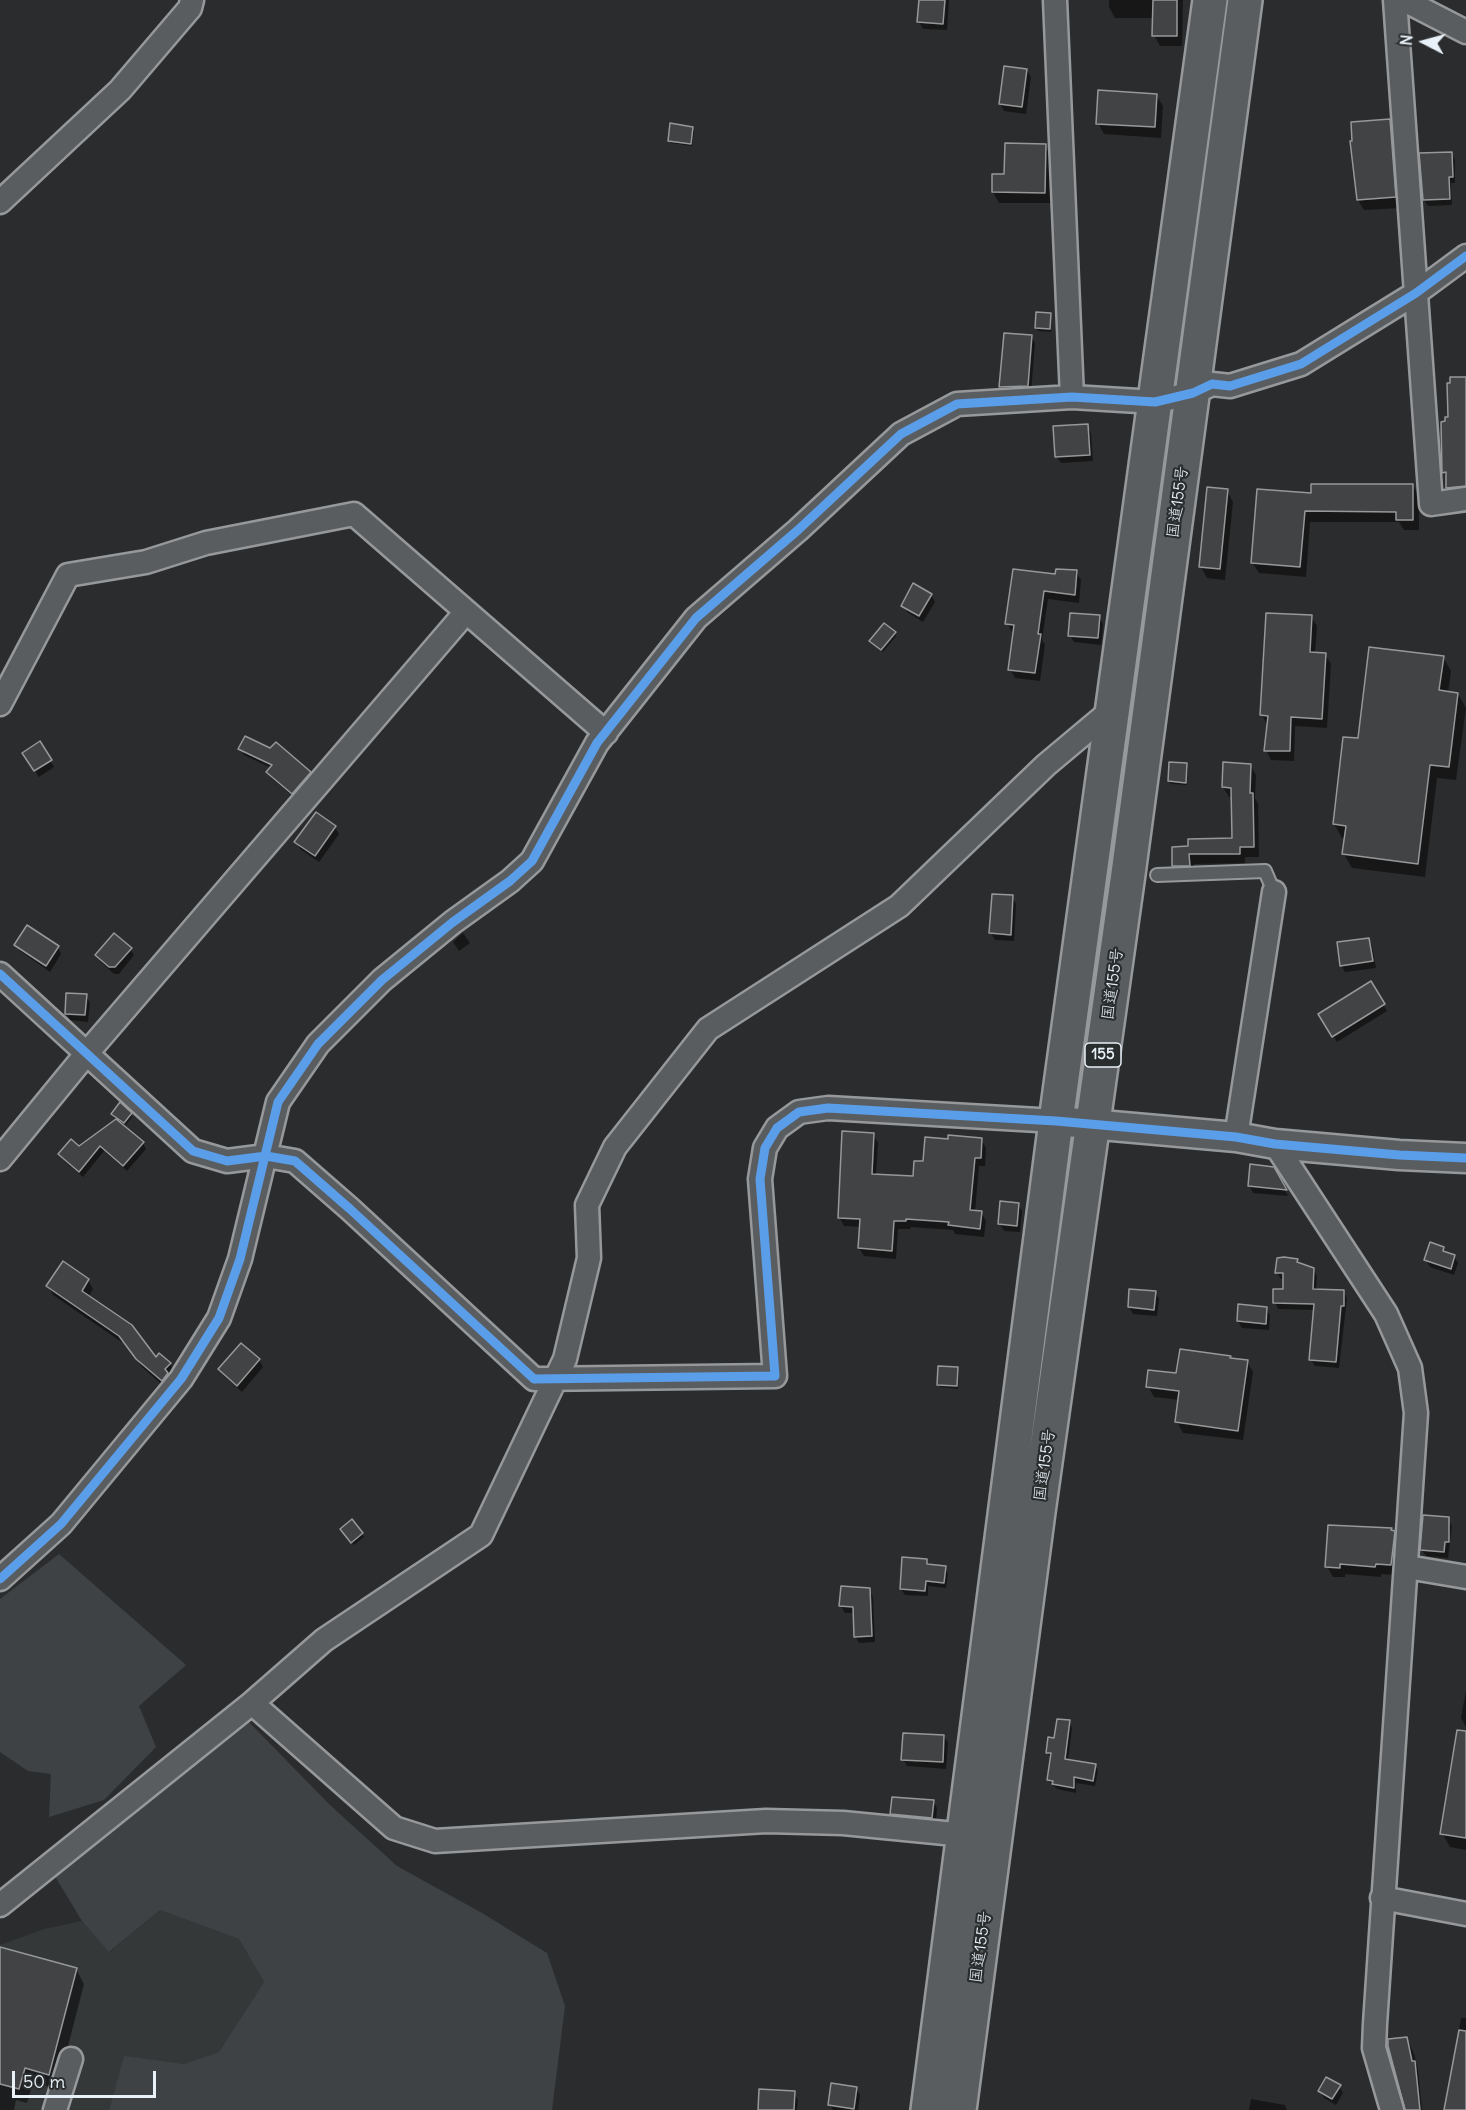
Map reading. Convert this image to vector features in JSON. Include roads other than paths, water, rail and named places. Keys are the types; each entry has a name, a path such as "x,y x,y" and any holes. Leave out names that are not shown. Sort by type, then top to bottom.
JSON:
{"highway":[{"name":"国道155号","path":"928,2110 1056,1121 1210,0"},
{"name":"国道155号","path":"959,2110 1245,0"}],"street":[{"path":"0,202 120,90 190,8 192,0"},
{"path":"1055,0 1072,397"},
{"path":"1395,0 1431,504 1466,499"},
{"path":"1404,0 1466,32"},
{"path":"0,1579 61,1524 181,1379 219,1318 240,1259 278,1102 318,1044 382,980 453,922 510,881 532,861 597,743 696,618 798,530 901,434 957,404 1072,397 1155,402 1193,393 1212,384 1230,386 1301,364 1416,293 1466,256"},
{"path":"0,704 6,679 68,575 146,562 206,543 354,514 606,733"},
{"path":"0,1159 87,1053 466,612"},
{"path":"0,1905 252,1703 324,1640 481,1535 565,1359 589,1258 587,1205 615,1146 708,1029 899,906 1046,765 1114,708"},
{"path":"1236,1137 1274,892"},
{"path":"0,974 193,1150 227,1161 266,1156 295,1161 534,1378 775,1376 760,1179 765,1148 777,1128 799,1112 828,1108 1056,1121 1236,1137 1275,1144 1399,1155 1466,1158"},
{"path":"1275,1144 1386,1314 1410,1368 1416,1413 1382,1898 1374,2048 1385,2106"},
{"path":"1407,1567 1466,1577"},
{"path":"252,1703 394,1828 435,1841 766,1821 843,1823 965,1835"},
{"path":"1382,1898 1466,1914"},
{"path":"56,2110 70,2059"}],"lane":[{"path":"1156,875 1264,871 1274,892"}]}
